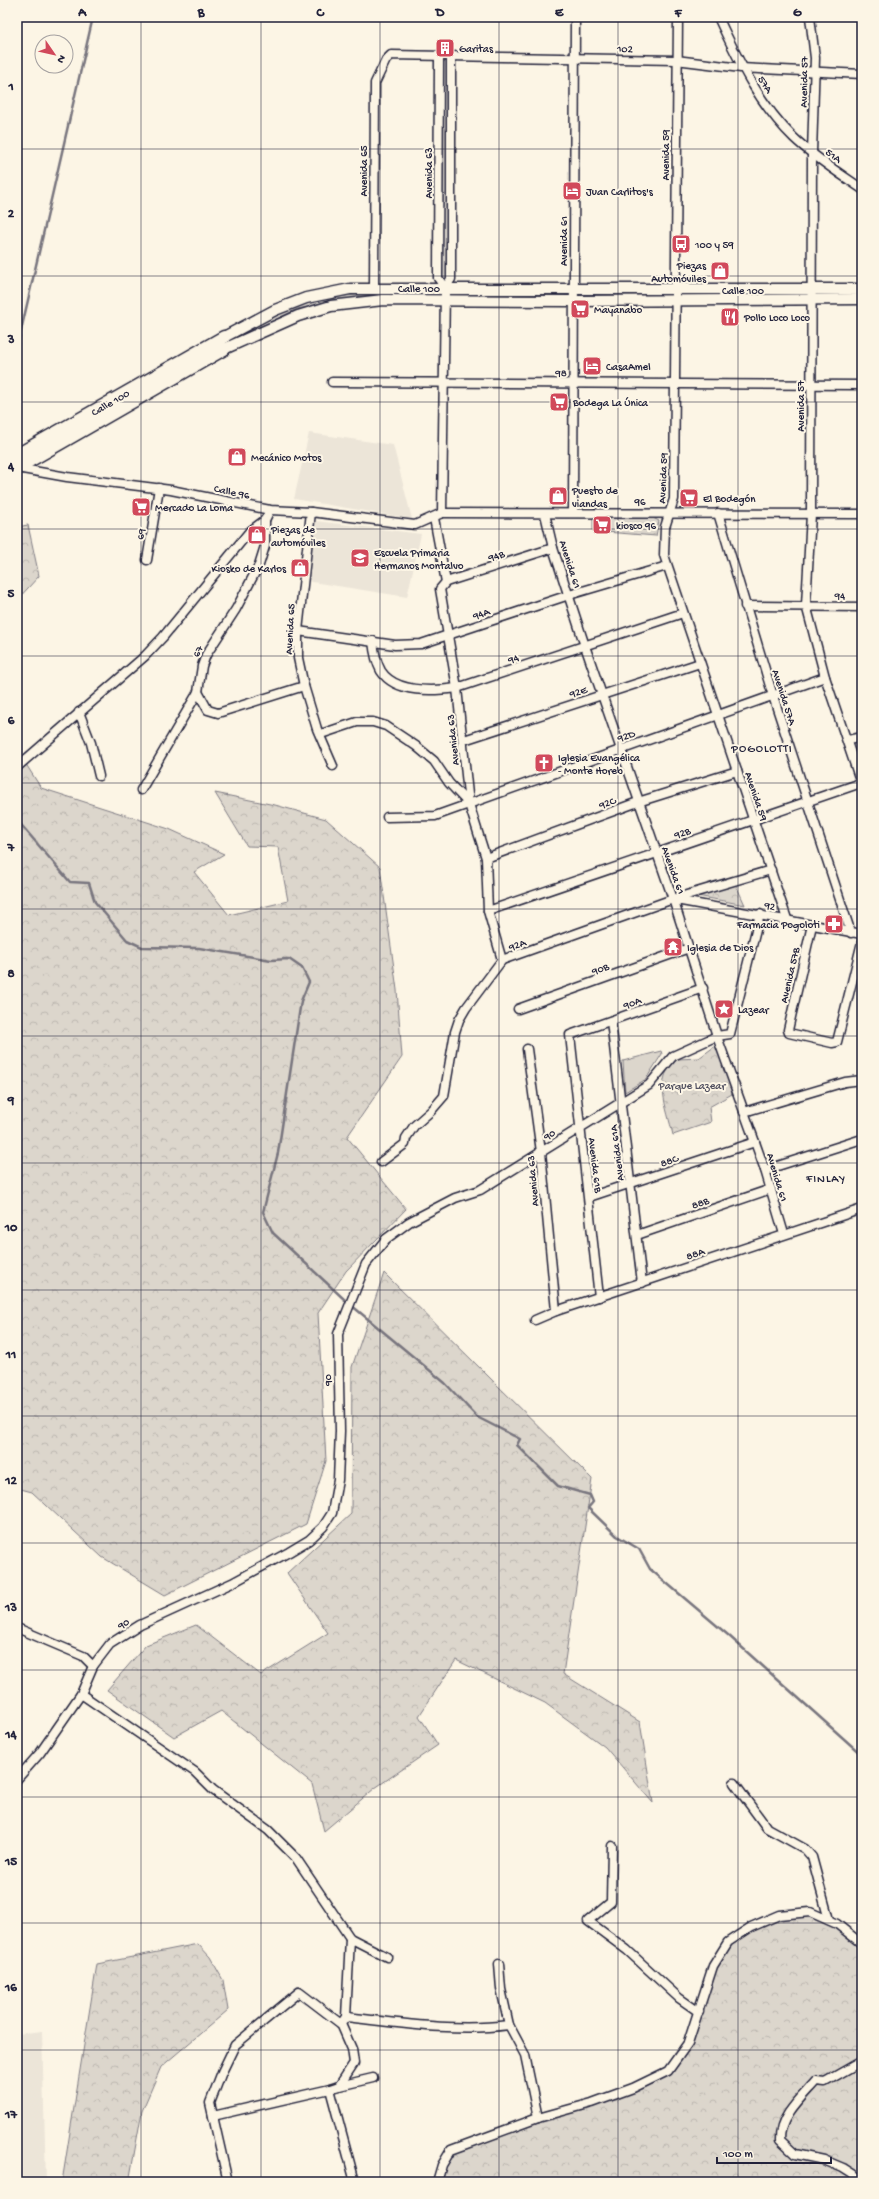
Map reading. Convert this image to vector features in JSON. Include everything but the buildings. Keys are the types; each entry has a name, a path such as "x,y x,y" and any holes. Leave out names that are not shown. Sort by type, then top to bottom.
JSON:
{"highway":[{"name":"Calle 100","path":"17,455 224,343"},
{"name":"Calle 100","path":"17,468 224,343"}],"main road":[{"name":"Calle 100","path":"224,343 275,310 306,298 350,289 374,287 675,290 862,298"},
{"name":"Calle 100","path":"224,343 331,306 383,300 675,300 812,295 862,289"}],"street":[{"name":"Avenida 61","path":"573,512 575,17"},
{"name":"Avenida 59","path":"678,17 676,60 674,499 663,542 666,566 754,819 786,919"},
{"name":"57A","path":"718,17 741,68 776,119 812,152"},
{"name":"Avenida 57","path":"810,17 815,72 812,152 811,514 806,605 825,677 848,740 861,785"},
{"name":"Avenida 63","path":"439,56 438,278 445,288 446,301 442,513"},
{"name":"102","path":"388,57 451,56 676,60 741,68 862,74"},
{"name":"Avenida 63","path":"445,288 451,279 451,56"},
{"name":"Avenida 65","path":"374,287 375,83 388,57"},
{"name":"51A","path":"812,152 862,189"},
{"name":"98","path":"332,382 444,381 862,385"},
{"name":"Calle 96","path":"17,468 67,477 159,488 270,510 311,512 415,525 434,518 442,513"},
{"name":"69","path":"147,560 159,488"},
{"path":"17,767 154,647 249,532 265,520 270,510"},
{"name":"Avenida 65","path":"311,512 298,631 298,658 304,686 317,729 321,734 333,766"},
{"name":"96","path":"442,513 545,514 573,512 671,512 862,514"},
{"name":"Avenida 57A","path":"718,513 773,696 850,933"},
{"name":"Avenida 61","path":"545,514 553,548 585,646 673,899 717,1036 765,1170 784,1234"},
{"name":"Avenida 63","path":"434,518 446,582 440,589 457,688 464,740 469,804 486,858 488,911 502,960"},
{"name":"67","path":"141,790 198,692 202,666 206,655 236,609 258,565 266,546 265,520"},
{"name":"94B","path":"446,582 553,548"},
{"name":"94A","path":"298,631 409,646 448,636 569,595 666,566"},
{"name":"94","path":"745,606 806,605 862,607"},
{"name":"94","path":"372,641 377,663 382,672 391,680 425,690 457,688 683,613"},
{"name":"92E","path":"464,740 601,694 700,663"},
{"name":"92D","path":"387,817 436,816 825,677"},
{"path":"198,692 208,710 218,713 304,686"},
{"path":"79,712 91,743 99,776"},
{"path":"321,734 357,722 373,722 386,726 416,746 434,761 450,783 469,804"},
{"path":"848,740 862,737"},
{"name":"92C","path":"486,858 638,802 737,771"},
{"name":"92B","path":"488,911 754,819 861,785"},
{"name":"92A","path":"381,1162 405,1144 406,1138 414,1126 431,1111 444,1096 455,1032 459,1020 466,1008 502,960 673,899 771,870"},
{"name":"92","path":"673,899 760,914 850,933 862,934"},
{"name":"90","path":"17,1779 40,1753 80,1694 93,1666 110,1644 140,1625 263,1566 309,1540 323,1527 332,1513 338,1480 340,1431 338,1334 366,1264 386,1240 410,1222 456,1198 480,1190 655,1081 662,1068 673,1056 717,1036 730,1034 760,914"},
{"name":"Avenida 57B","path":"812,925 788,1030 789,1033 832,1043 837,1042 862,942"},
{"name":"90B","path":"518,1009 689,948"},
{"name":"90A","path":"570,1035 702,988"},
{"name":"Avenida 61A","path":"611,1021 642,1283"},
{"name":"Avenida 61B","path":"570,1035 599,1297"},
{"name":"Avenida 63","path":"527,1049 541,1152 556,1311"},
{"path":"744,1112 845,1082 862,1080"},
{"path":"765,1170 862,1139"},
{"name":"88C","path":"589,1197 631,1185 755,1142"},
{"name":"88B","path":"637,1235 771,1189"},
{"name":"88A","path":"535,1320 556,1311 862,1209"},
{"path":"17,1628 83,1656 93,1666"},
{"path":"80,1694 195,1772 213,1790 268,1830 296,1858 350,1938 387,1957"},
{"path":"734,1783 767,1828 805,1849 812,1857 829,1920"},
{"path":"612,1846 611,1902 588,1921 627,1950 679,1998 699,2012"},
{"path":"437,2182 442,2164 451,2150 538,2118 592,2103 633,2088 668,2071 688,2043 713,1966 728,1942 751,1927 779,1916 810,1912 829,1920 862,1944"},
{"path":"341,2024 346,2017 350,1938"},
{"path":"499,1964 501,1989 509,2025 525,2055 538,2118"},
{"path":"228,2182 210,2103 222,2072 236,2045 299,1992 341,2024 352,2049 354,2062 339,2086"},
{"path":"346,2017 429,2027 483,2028 509,2025"},
{"path":"862,2061 825,2082 816,2081 794,2105 780,2129 780,2140 795,2154 824,2160 843,2168 862,2180"},
{"path":"212,2116 373,2078"},
{"path":"330,2089 355,2182"}],"shaded area":[{"path":"309,433 393,445 412,519 294,499"},
{"name":"Escuela Primaria Hermanos Montalvo","path":"315,521 421,534 407,597 306,581"},
{"path":"42,2031 46,2182 17,2182 17,2034"}],"green space":[{"path":"449,58 448,279 445,283 441,277 441,59"},
{"path":"376,292 442,293 442,295 377,295 297,309 234,340 17,462 17,460 221,343 276,315 296,306 329,298"},
{"path":"448,293 570,293 570,295 449,296"},
{"path":"593,517 653,518 659,521 656,536 593,531"},
{"path":"28,525 39,576 17,600 17,527"},
{"path":"17,750 41,788 169,829 224,854 194,872 229,915 288,901 278,847 247,846 215,793 275,805 326,819 380,867 397,990 402,1057 347,1137 406,1209 346,1271 318,1313 326,1461 306,1524 165,1595 102,1557 32,1492 17,1488"},
{"path":"736,885 745,905 697,896"},
{"name":"Parque Lazear","path":"718,1044 732,1094 709,1107 711,1122 673,1135 665,1104 663,1084 665,1075 670,1066 678,1059 699,1058"},
{"path":"661,1051 662,1054 646,1079 625,1092 623,1061"},
{"path":"384,1273 592,1479 563,1674 640,1722 653,1803 605,1747 545,1703 456,1660 419,1716 438,1745 375,1788 324,1831 312,1784 221,1711 174,1737 107,1690 146,1645 196,1625 261,1675 328,1633 287,1573 351,1514 352,1367"},
{"path":"810,1912 862,1944 862,2182 437,2182 451,2150 592,2103 668,2071 688,2043 713,1966 728,1942 779,1915"},
{"path":"198,1944 210,1957 223,1980 228,2010 161,2067 142,2111 129,2182 62,2182 97,1964"}],"waterway":[{"path":"17,348 93,17"},
{"path":"17,820 70,882 89,883 95,902 127,940 142,947 199,948 271,960 289,959 302,968 309,982 301,1001 278,1153 263,1212 273,1233 345,1300 445,1383 477,1417 520,1439 517,1445 558,1486 590,1495 593,1502 588,1508 617,1536 639,1549 650,1569 728,1635 862,1755"}],"place":[{"name":"Garitas","path":"445,48"},
{"name":"Juan Carlitos's","path":"572,191"},
{"name":"100 y 59","path":"681,244"},
{"name":"Piezas Automóviles","path":"720,271"},
{"name":"Mayanabo","path":"580,309"},
{"name":"Pollo Loco Loco","path":"730,317"},
{"name":"CasaAmel","path":"592,366"},
{"name":"Bodega La Única","path":"559,402"},
{"name":"Mecánico Motos","path":"237,457"},
{"name":"Puesto de viandas","path":"558,496"},
{"name":"El Bodegón","path":"689,498"},
{"name":"Mercado La Loma","path":"141,507"},
{"name":"kiosco 96","path":"602,525"},
{"name":"Piezas de automóviles","path":"257,535"},
{"name":"Escuela Primaria Hermanos Montalvo","path":"360,558"},
{"name":"Kiosko de Karlos","path":"300,568"},
{"name":"Iglesia Evangélica - Monte Horeb","path":"544,763"},
{"name":"Farmacia Pogoloti","path":"834,924"},
{"name":"Iglesia de Dios","path":"673,947"},
{"name":"Lazear","path":"724,1009"}],"district":[{"name":"POGOLOTTI","path":"762,748"},
{"name":"FINLAY","path":"826,1178"}]}
